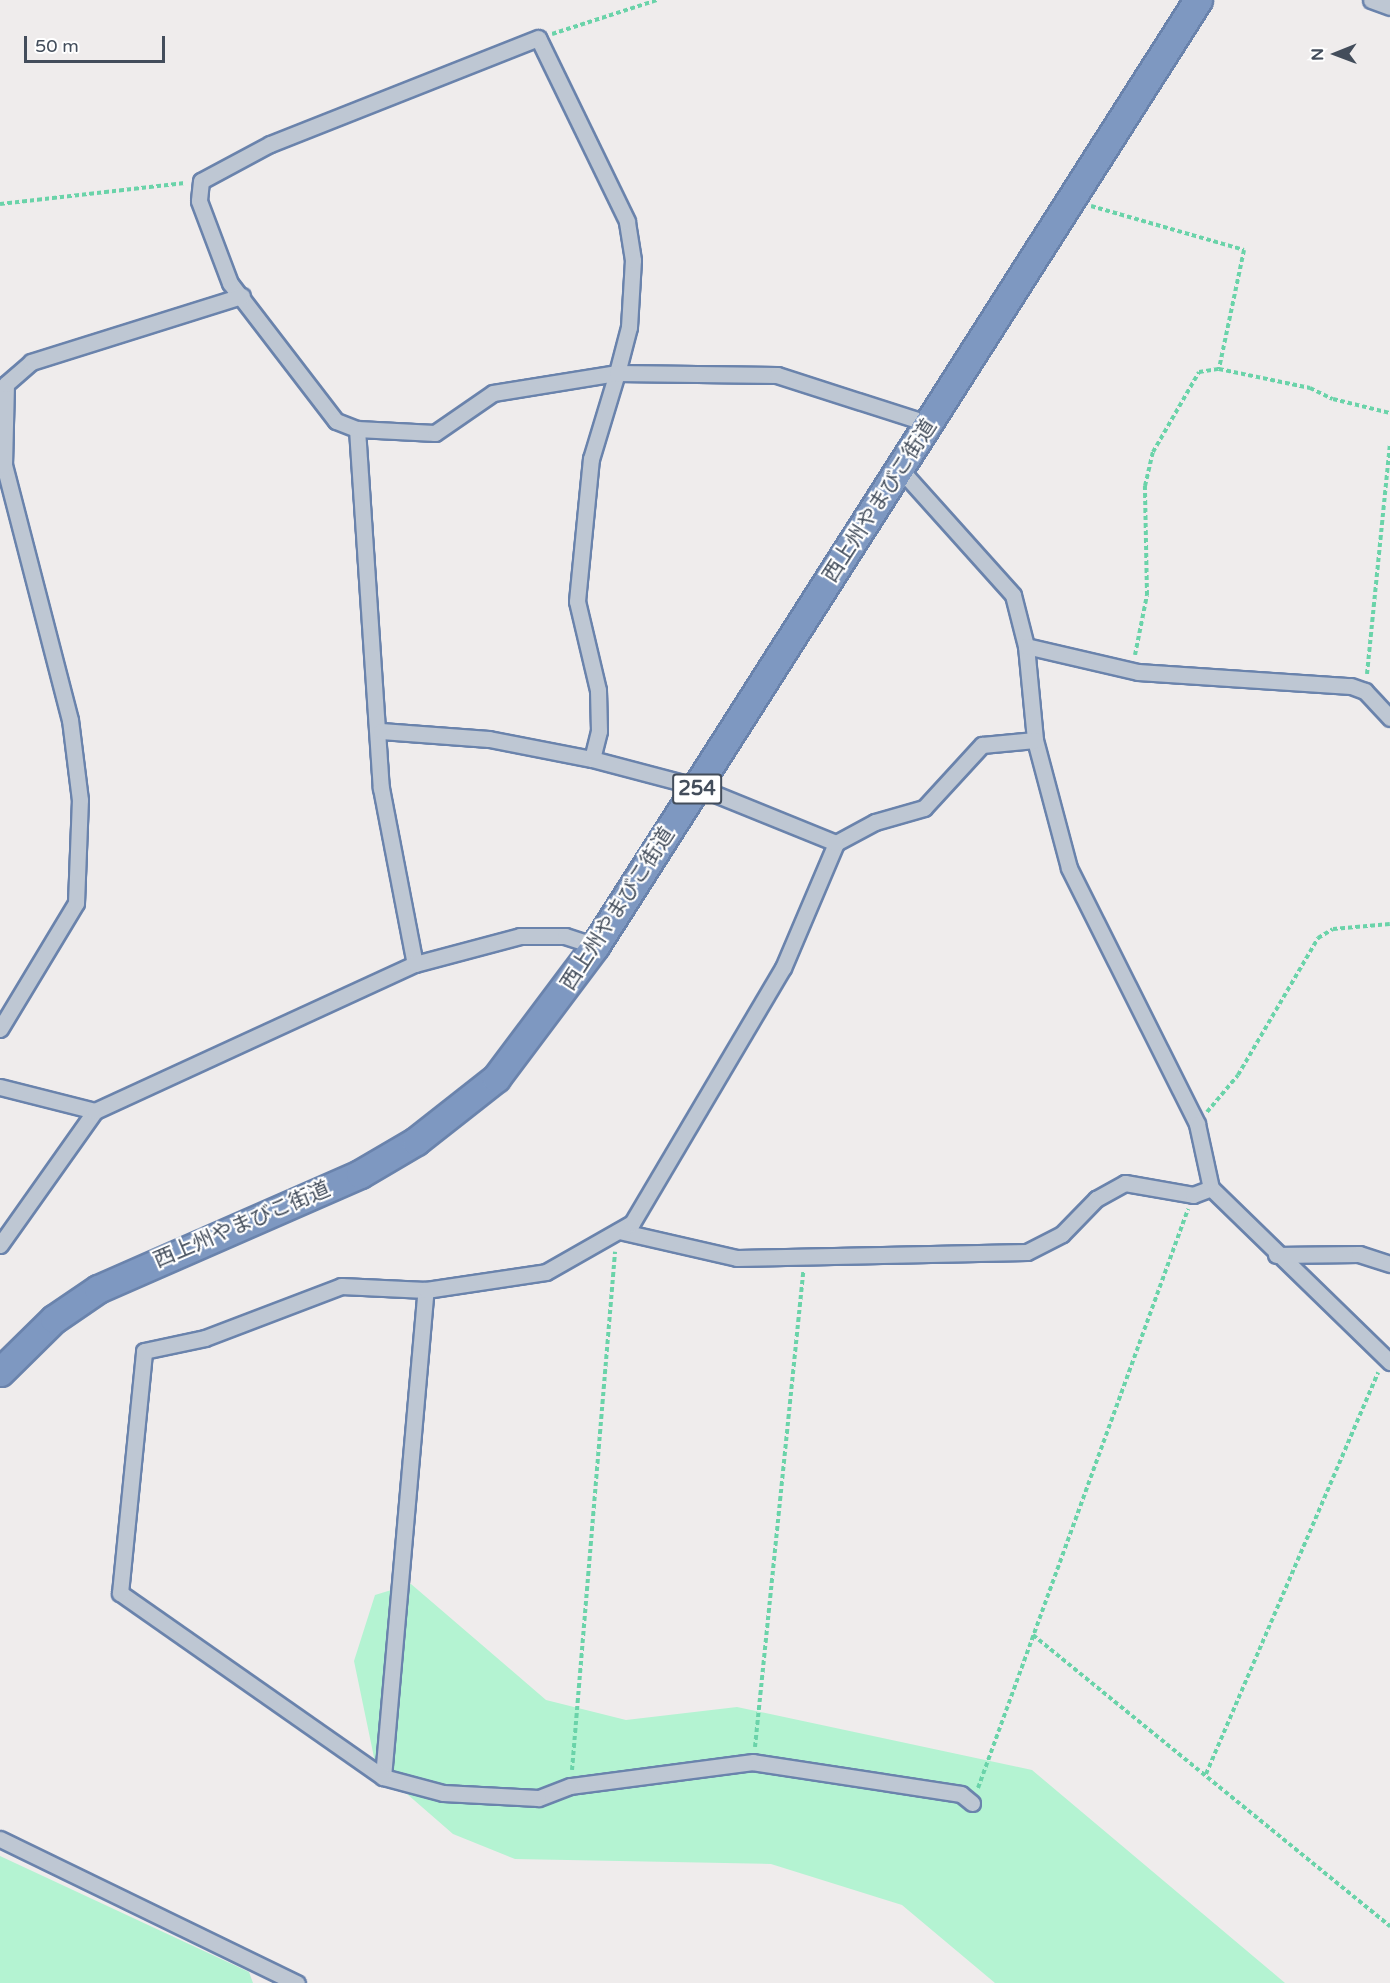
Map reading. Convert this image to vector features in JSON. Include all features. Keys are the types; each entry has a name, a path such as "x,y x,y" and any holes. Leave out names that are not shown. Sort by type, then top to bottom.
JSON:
{"highway":[{"name":"西上州やまびこ街道","path":"0,1372 54,1319 98,1289 360,1174 416,1141 496,1078 595,946 930,424 1198,0"}],"street":[{"path":"1371,0 1390,7"},
{"path":"592,759 599,731 598,690 577,601 591,459 616,373 630,316 633,260 627,221 538,38 270,144 201,182 199,201 230,283 336,420 357,429 435,433 493,393 616,373 777,375 930,424"},
{"path":"0,1029 76,903 80,800 70,720 4,465 6,384 31,362 242,296"},
{"path":"357,429 360,536 381,731 381,789 415,964"},
{"path":"900,470 1013,595 1026,646 1035,740 1068,868 1197,1124 1211,1188 1276,1255 1387,1359"},
{"path":"1026,646 1132,670 1365,691 1390,718"},
{"path":"381,731 489,740 592,759 698,786 836,843"},
{"path":"972,1803 961,1794 753,1762 570,1786 538,1798 443,1793 383,1777 120,1593 144,1351 205,1338 341,1286 426,1290 546,1272 632,1223 783,968 836,843 875,822 924,808 982,745 1035,740"},
{"path":"0,1245 95,1111 415,964 520,936 565,936 595,946"},
{"path":"0,1087 95,1111"},
{"path":"619,1231 737,1258 805,1252 1027,1252 1062,1234 1096,1199 1125,1183 1193,1195 1211,1188"},
{"path":"1276,1255 1359,1254 1390,1264"},
{"path":"383,1777 426,1290"},
{"path":"0,1839 297,1983"}],"path":[{"path":"538,38 657,0"},
{"path":"0,204 201,182"},
{"path":"1072,199 1244,250 1219,369"},
{"path":"1132,670 1147,595 1145,486 1153,452 1199,372 1219,369 1310,388 1333,399 1390,413"},
{"path":"1365,691 1390,445"},
{"path":"1197,1124 1238,1075 1318,938 1333,930 1390,924"},
{"path":"972,1803 1193,1195"},
{"path":"570,1786 610,1274 619,1231"},
{"path":"753,1762 805,1252"},
{"path":"1206,1774 1387,1359"},
{"path":"1032,1635 1206,1774 1390,1926"}],"green space":[{"path":"411,1584 546,1700 626,1720 737,1707 1032,1770 1285,1983 995,1983 902,1905 771,1864 515,1859 453,1834 376,1767 354,1661 375,1595"},
{"path":"0,1856 249,1972 253,1983 0,1983"}]}
